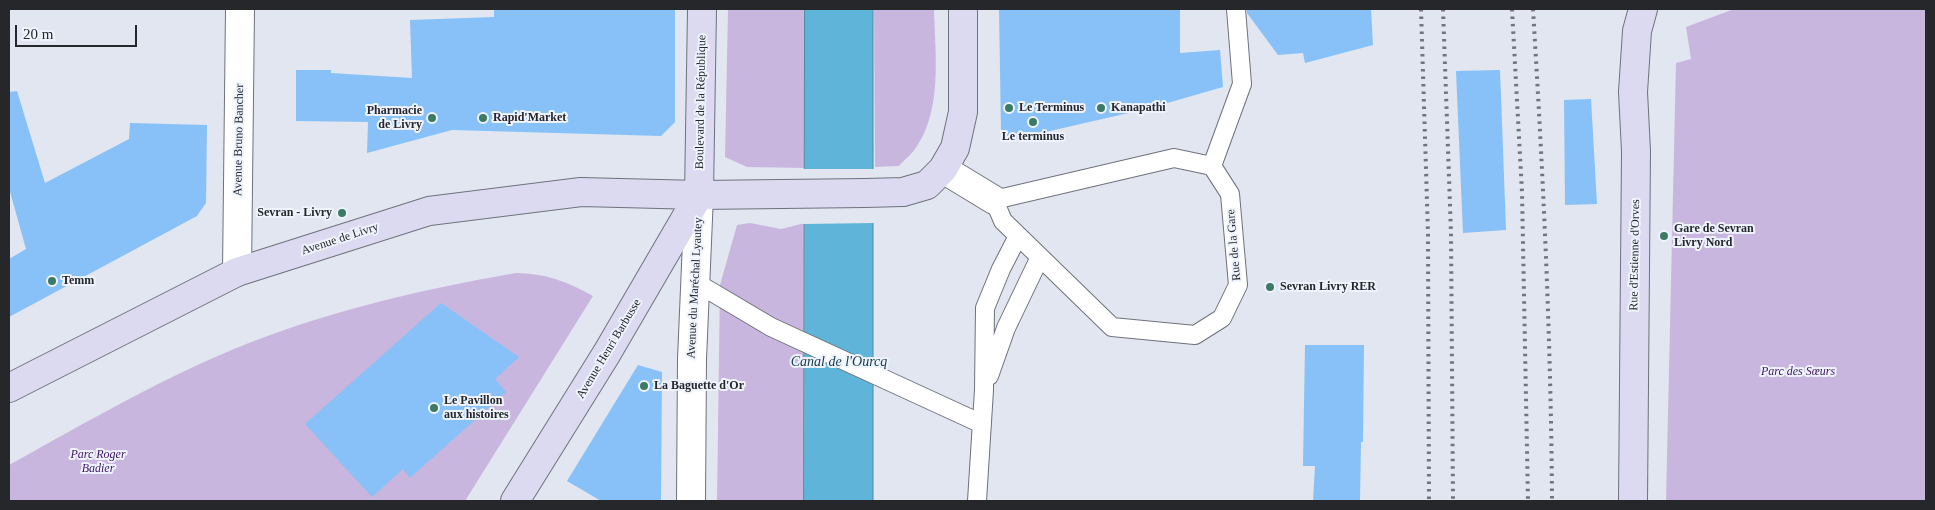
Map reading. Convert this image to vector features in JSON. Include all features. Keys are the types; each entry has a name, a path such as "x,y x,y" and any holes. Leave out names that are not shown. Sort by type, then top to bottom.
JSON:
{"street":[{"name":"Avenue Bruno Bancher","path":"237,272 240,9"},
{"name":"Boulevard de la République","path":"699,195 702,9"},
{"name":"Avenue de Livry","path":"9,388 237,272 428,212 581,192 699,195 903,192 927,185 943,169 955,148 963,112 963,9"},
{"name":"Rue d'Estienne d'Orves","path":"1633,501 1636,161 1633,92 1637,31 1642,9"},
{"path":"943,169 994,200"},
{"name":"Avenue du Maréchal Lyautey","path":"691,501 692,358 699,195"},
{"name":"Avenue Henri Barbusse","path":"515,501 607,353 699,195"}],"lane":[{"path":"994,200 1174,158 1212,166 1242,84 1236,9"},
{"name":"Rue de la Gare","path":"994,200 1003,221 1112,327 1195,335 1222,318 1238,285 1230,194 1212,166"},
{"path":"977,501 984,390 985,308 1000,269 1018,236"},
{"path":"984,390 1006,328 1040,257"},
{"path":"695,282 771,327 982,424"}],"green space":[{"path":"728,9 805,9 805,168 747,167 725,157"},
{"path":"874,9 934,9 936,63 934,99 930,117 924,134 915,149 899,166 875,167"},
{"name":"Parc des Sœurs","path":"1734,9 1926,9 1926,501 1666,501 1676,63 1691,59 1686,27"},
{"path":"750,223 781,229 805,223 804,501 717,501 720,285 737,225"},
{"name":"Parc Roger Badier","path":"516,273 527,273 556,279 593,296 465,501 9,501 9,465 127,400 218,356 281,331 347,310 415,293"}],"water":[{"name":"Canal de l'Ourcq","path":"805,9 873,9 873,501 804,501"}],"pier":[{"path":"802,169 875,169 875,223 802,224"}],"building":[{"path":"494,9 675,9 675,122 661,136 452,130 367,153 368,122 296,121 296,70 331,70 331,73 412,78 410,20 494,17"},
{"path":"999,9 1180,9 1180,53 1220,50 1223,87 1150,108 1011,140 1001,130"},
{"path":"1247,9 1371,9 1373,45 1305,63 1303,53 1278,55 1247,13"},
{"path":"1500,70 1506,230 1463,233 1456,71"},
{"path":"17,91 45,183 129,139 130,123 207,125 206,203 197,216 9,317 9,259 26,249 9,188 9,92"},
{"path":"1591,99 1597,204 1565,205 1564,100"},
{"path":"441,303 519,357 495,379 506,392 410,478 403,469 372,497 305,424"},
{"path":"1305,345 1364,345 1360,501 1313,501 1315,466 1303,466"},
{"path":"638,365 662,372 661,501 601,501 567,481"}],"railway":[{"path":"1421,9 1428,234 1429,501"},
{"path":"1443,9 1451,233 1453,501"},
{"path":"1512,9 1522,192 1528,501"},
{"path":"1533,9 1546,255 1552,501"}],"place":[{"name":"Le Terminus","path":"1009,108"},
{"name":"Kanapathi","path":"1101,108"},
{"name":"Pharmacie de Livry","path":"432,118"},
{"name":"Rapid'Market","path":"483,118"},
{"name":"Le terminus","path":"1033,122"},
{"name":"Sevran - Livry","path":"342,213"},
{"name":"Gare de Sevran Livry Nord","path":"1664,236"},
{"name":"Temm","path":"52,281"},
{"name":"Sevran Livry RER","path":"1270,287"},
{"name":"La Baguette d'Or","path":"644,386"},
{"name":"Le Pavillon aux histoires","path":"434,408"}]}
